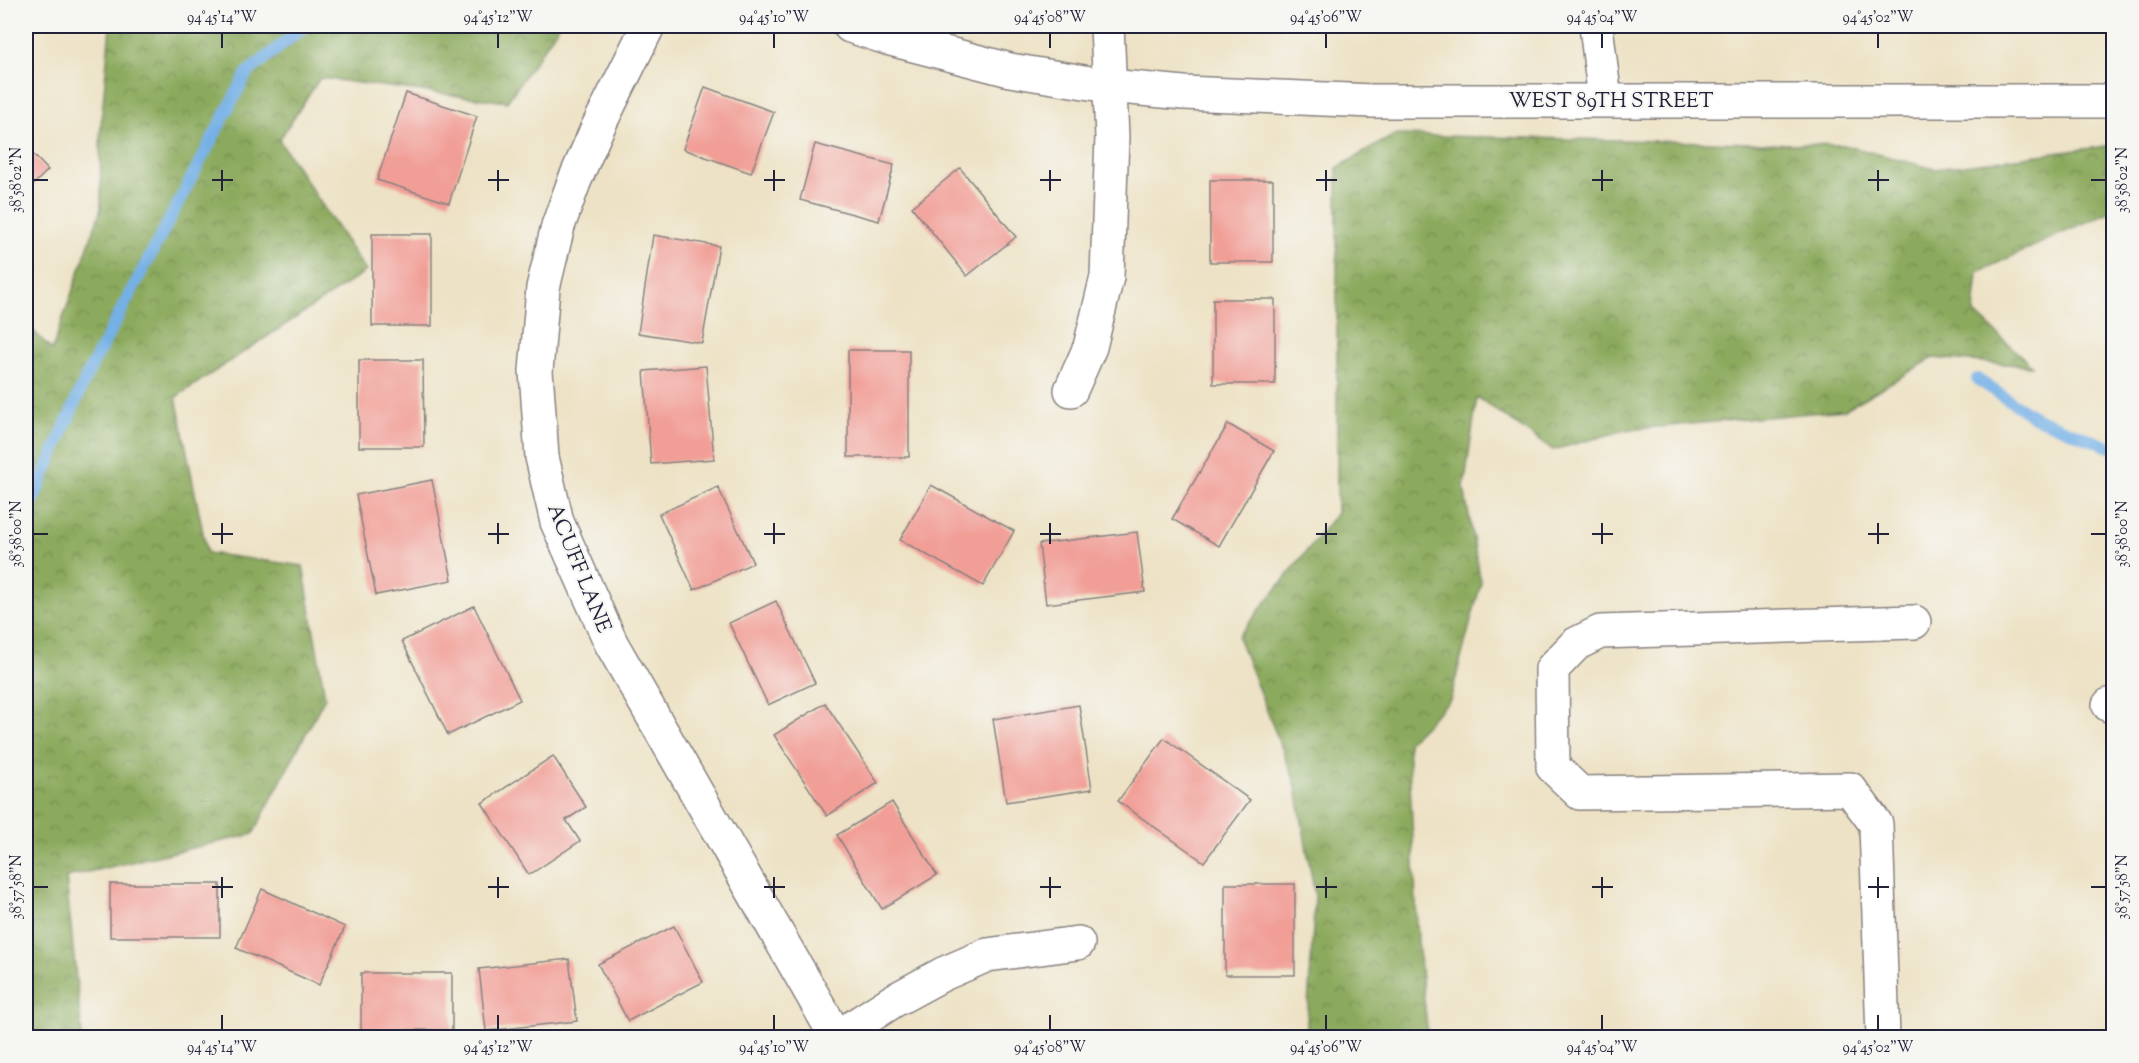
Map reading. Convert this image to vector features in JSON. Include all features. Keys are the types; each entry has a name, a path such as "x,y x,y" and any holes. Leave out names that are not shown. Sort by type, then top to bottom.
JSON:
{"street":[{"name":"ACUFF LANE","path":"648,26 597,129 558,226 543,288 536,371 542,457 557,522 611,643 837,1037"},
{"name":"WEST 89TH STREET","path":"850,26 1010,70 1108,86 1184,93 1372,101 2114,101"},
{"path":"1071,390 1090,346 1107,277 1112,137 1107,26"},
{"path":"1596,26 1605,100"},
{"path":"1883,1038 1876,825 1850,789 1580,793 1553,767 1552,669 1576,644 1600,632 1914,622"},
{"path":"837,1037 893,1001 943,974 987,955 1078,944"}],"green space":[{"path":"110,26 559,26 507,102 320,78 279,140 366,271 176,397 207,553 303,566 325,697 253,834 66,877 82,1037 26,1037 26,323 52,350 101,209 100,137"},
{"path":"1394,135 1844,145 1935,169 2113,145 2113,210 1978,272 1974,312 2032,366 1933,358 1844,410 1626,430 1553,450 1477,397 1464,488 1481,583 1450,700 1408,742 1418,941 1428,1037 1306,1037 1315,896 1295,782 1238,637 1337,513 1337,168"}],"building":[{"path":"705,87 774,112 751,173 683,149"},
{"path":"406,93 477,116 449,203 377,180"},
{"path":"815,144 894,165 879,221 800,200"},
{"path":"26,147 48,170 26,192"},
{"path":"960,168 1016,237 967,276 912,207"},
{"path":"1210,180 1273,180 1273,262 1210,262"},
{"path":"372,234 432,234 432,326 372,326"},
{"path":"653,235 719,246 702,343 638,333"},
{"path":"1213,299 1275,299 1275,384 1213,384"},
{"path":"848,350 909,350 909,457 848,457"},
{"path":"359,360 423,360 424,447 359,447"},
{"path":"706,366 714,459 651,464 644,371"},
{"path":"1228,424 1274,451 1219,546 1172,519"},
{"path":"432,480 452,580 376,595 356,495"},
{"path":"931,485 1014,531 983,586 900,540"},
{"path":"718,487 753,563 694,590 659,514"},
{"path":"1137,532 1145,592 1046,604 1039,544"},
{"path":"776,601 815,683 768,705 729,623"},
{"path":"474,606 520,700 448,735 402,641"},
{"path":"825,703 878,783 827,816 774,735"},
{"path":"1079,705 1092,789 1006,802 993,719"},
{"path":"1164,738 1250,800 1204,862 1118,801"},
{"path":"553,756 586,807 566,820 580,841 529,875 482,803"},
{"path":"892,802 937,875 882,909 837,835"},
{"path":"110,884 220,884 220,937 110,937"},
{"path":"1225,884 1295,884 1295,975 1225,975"},
{"path":"262,889 345,927 319,985 236,948"},
{"path":"674,926 703,982 628,1021 598,964"},
{"path":"569,959 577,1021 486,1031 479,969"},
{"path":"361,973 452,973 452,1030 361,1030"}],"waterway":[{"path":"26,517 86,377 247,73 305,26"},
{"path":"1977,379 2034,417 2114,449"}]}
